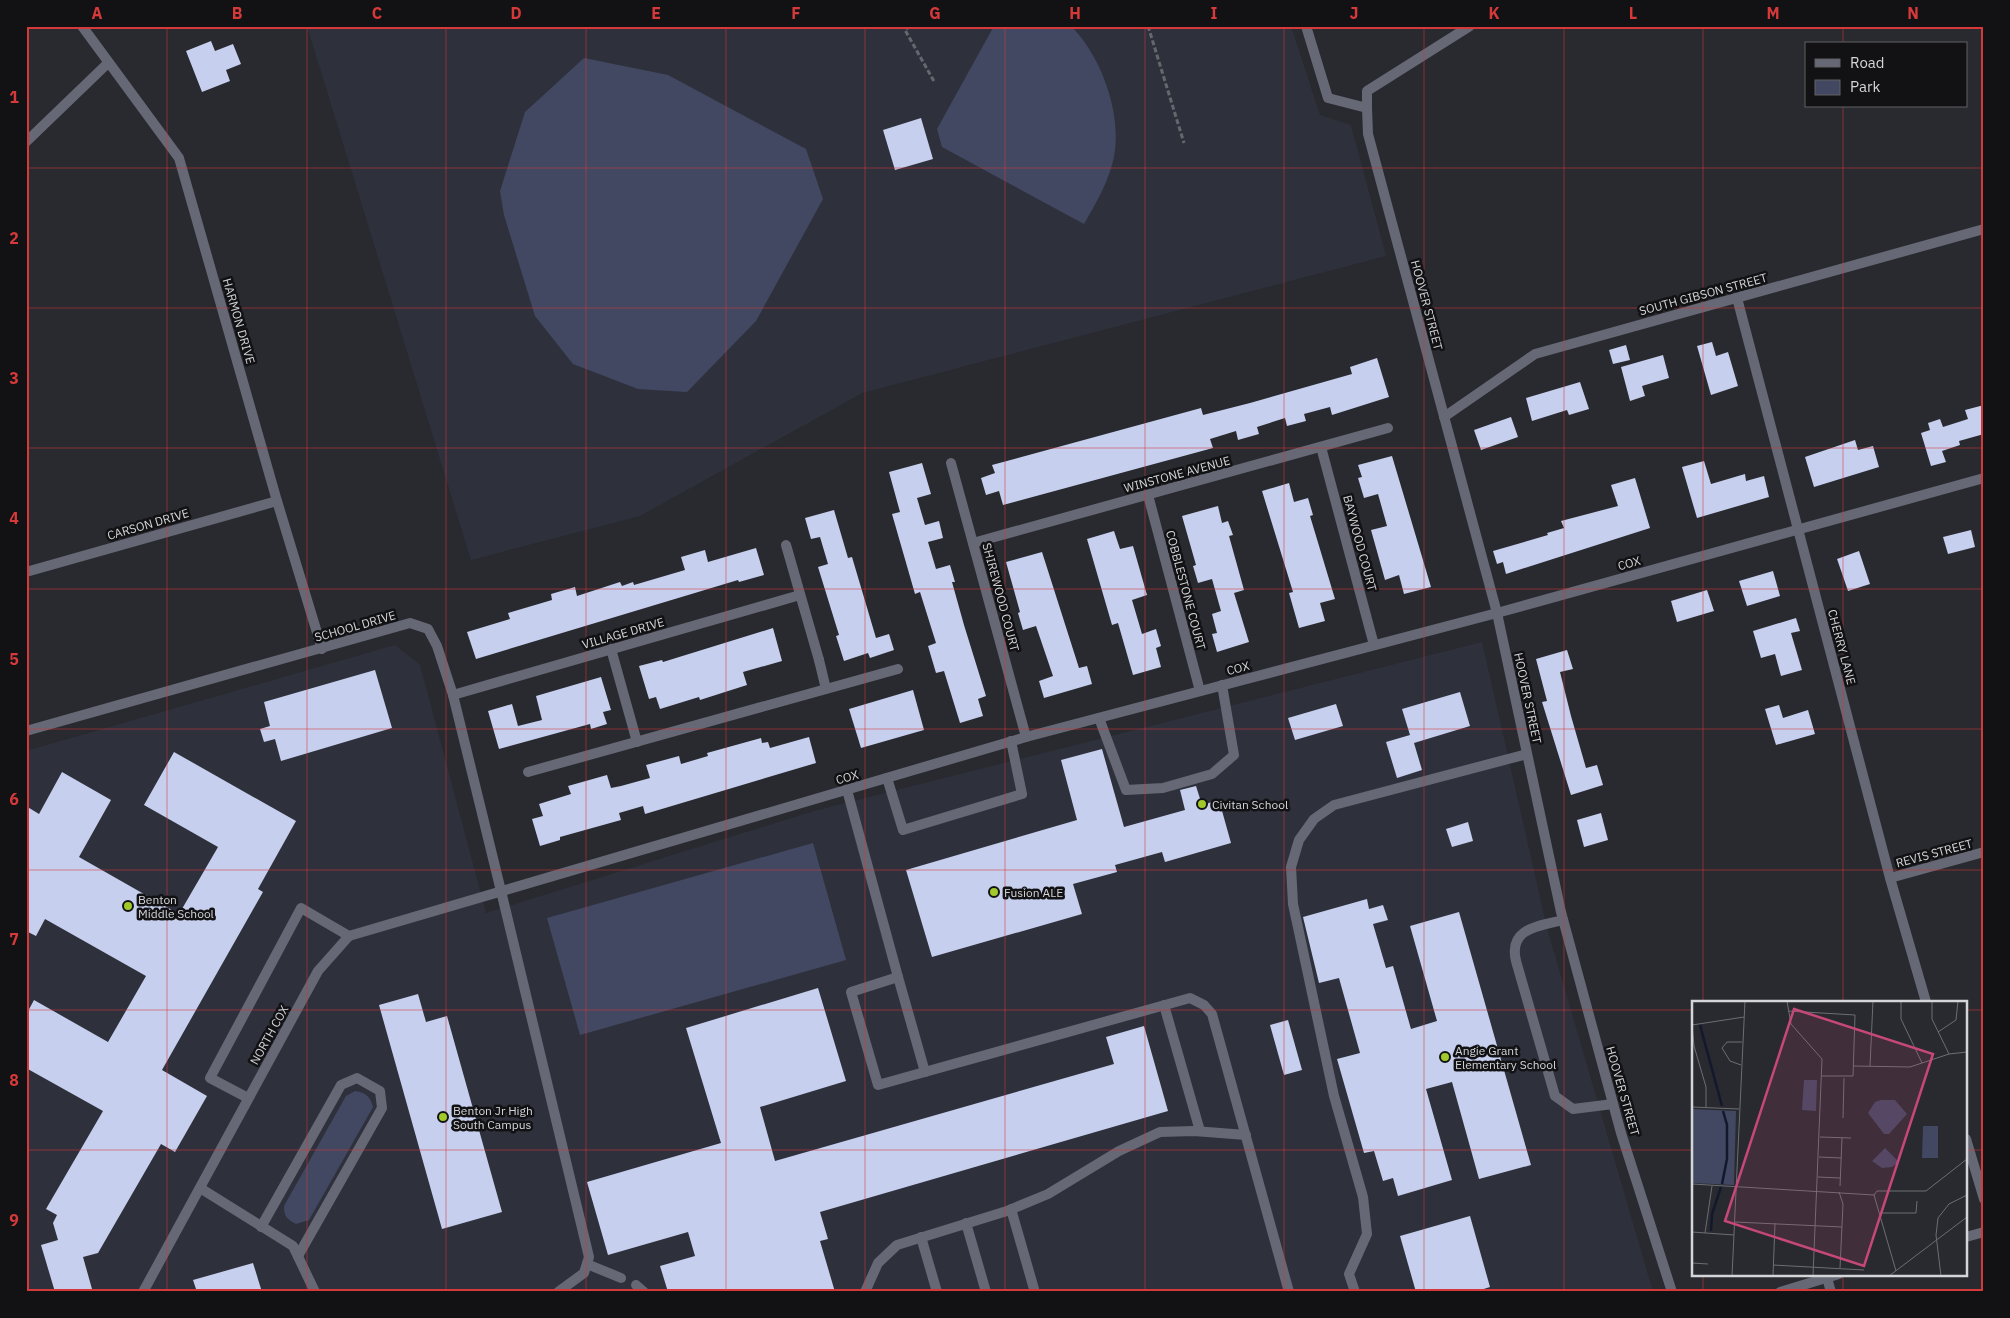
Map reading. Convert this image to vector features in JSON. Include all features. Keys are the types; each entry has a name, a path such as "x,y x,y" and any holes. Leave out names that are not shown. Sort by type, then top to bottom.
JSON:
{"street":[{"name":"HARMON DRIVE","path":"82,26 179,158 277,501 322,649"},
{"path":"1306,26 1328,98 1367,108"},
{"name":"HOOVER STREET","path":"1470,26 1367,91 1368,134 1497,613 1563,920 1613,1104 1672,1292"},
{"path":"26,142 108,63"},
{"name":"SOUTH GIBSON STREET","path":"1444,417 1535,354 1984,229"},
{"name":"CHERRY LANE","path":"1738,298 1890,878 1926,1001"},
{"name":"WINSTONE AVENUE","path":"973,543 1388,428"},
{"name":"BAYWOOD COURT","path":"1321,447 1374,645"},
{"name":"SHIREWOOD COURT","path":"951,463 1026,737"},
{"name":"COX","path":"501,891 1026,737 1497,613 1984,478"},
{"name":"COBBLESTONE COURT","path":"1148,495 1200,691"},
{"name":"CARSON DRIVE","path":"26,572 277,501"},
{"path":"786,545 826,689"},
{"name":"VILLAGE DRIVE","path":"452,695 800,595"},
{"name":"SCHOOL DRIVE","path":"26,731 410,623 428,629 437,646 452,695 589,1257 587,1264"},
{"path":"611,649 637,742"},
{"path":"528,772 898,669"},
{"path":"1099,718 1126,790 1163,788 1212,774 1234,755 1222,685"},
{"path":"887,778 903,830 1022,794 1011,742"},
{"path":"1355,1292 1349,1274 1367,1234 1363,1197 1334,1096 1293,904 1291,867 1299,840 1314,819 1334,805 1527,754"},
{"path":"847,790 925,1072"},
{"name":"REVIS STREET","path":"1890,878 1984,852"},
{"path":"248,1098 210,1078 302,908 349,936 501,891"},
{"path":"1563,920 1525,931 1516,939 1514,951 1516,961 1555,1096 1573,1109 1613,1104"},
{"name":"NORTH COX","path":"143,1292 318,971 349,936"},
{"path":"898,977 851,992 878,1085 1190,998 1204,1005 1212,1014 1289,1292"},
{"path":"1164,1005 1200,1131"},
{"path":"261,1226 341,1085 358,1078 380,1091 382,1108 298,1256"},
{"path":"866,1292 878,1263 896,1245 1011,1209 1048,1194 1119,1151 1160,1132 1200,1131 1246,1135"},
{"path":"1968,1146 1984,1199"},
{"path":"200,1188 293,1246 315,1292"},
{"path":"1011,1209 1031,1291"},
{"path":"966,1223 986,1292"},
{"path":"1968,1236 1984,1232"},
{"path":"921,1237 937,1292"},
{"path":"558,1292 584,1273 587,1264 621,1278"},
{"path":"1780,1292 1833,1276"},
{"path":"1827,1278 1831,1292"}],"path":[{"path":"910,26 905,30 935,83"},
{"path":"1148,26 1184,143"}],"shaded area":[{"path":"307,26 1291,26 1320,115 1351,125 1386,256 862,393 640,516 471,560"},
{"path":"1482,642 1547,928 1653,1292 26,1292 26,751 395,645 420,665 486,913 814,811"}],"green space":[{"path":"994,26 1071,26 1093,55 1101,72 1113,110 1116,129 1115,148 1107,180 1084,224 942,147 937,129"},
{"path":"584,58 668,75 806,149 823,199 756,321 687,392 638,389 573,364 535,316 504,215 500,191 525,112"},
{"path":"813,843 846,960 580,1035 547,918"},
{"path":"355,1091 367,1096 373,1107 309,1220 296,1224 287,1217 284,1206 346,1096"}],"building":[{"path":"211,41 215,51 233,44 241,64 226,70 230,81 202,92 186,51"},
{"path":"921,118 933,159 895,170 883,130"},
{"path":"1712,342 1716,356 1728,352 1738,386 1711,395 1697,346"},
{"path":"1626,345 1630,360 1613,364 1609,350"},
{"path":"1663,355 1669,378 1642,386 1645,396 1630,401 1621,367"},
{"path":"1377,358 1389,397 1332,415 1330,407 1304,414 1306,421 1287,426 1285,418 1257,427 1259,434 1238,440 1236,431 1210,439 1213,448 1003,505 999,491 986,495 981,478 995,473 992,465 1201,408 1203,415 1250,403 1352,374 1350,367"},
{"path":"1580,382 1589,409 1569,415 1567,410 1532,421 1526,398"},
{"path":"1984,405 1984,434 1959,441 1960,445 1942,451 1946,462 1931,466 1921,433 1930,430 1928,423 1940,419 1943,427 1968,419 1965,410"},
{"path":"1511,417 1518,437 1481,450 1474,430"},
{"path":"1855,440 1858,450 1873,446 1879,467 1814,487 1805,457"},
{"path":"1392,456 1431,587 1404,594 1399,575 1385,580 1371,530 1387,526 1378,494 1364,498 1358,478 1362,477 1358,465"},
{"path":"1704,461 1711,484 1745,474 1746,481 1764,476 1769,497 1697,518 1682,467"},
{"path":"922,463 931,494 917,498 925,525 939,521 943,538 928,542 936,569 950,565 955,582 952,582 986,696 978,699 983,716 960,723 944,671 936,673 928,646 936,643 920,592 915,594 892,514 900,512 889,472"},
{"path":"1635,478 1650,528 1506,574 1503,562 1497,564 1493,551 1548,535 1547,533 1564,528 1561,521 1618,506 1611,485"},
{"path":"1289,483 1294,502 1308,498 1313,515 1310,516 1335,599 1320,603 1325,621 1299,628 1289,593 1293,592 1262,491"},
{"path":"1218,506 1222,523 1228,521 1233,535 1229,536 1244,590 1234,593 1249,642 1217,652 1212,634 1217,633 1212,614 1221,611 1212,579 1198,583 1193,566 1196,565 1182,516"},
{"path":"834,510 848,558 852,557 876,638 889,634 894,650 870,658 868,653 844,661 836,636 839,635 818,567 828,564 820,537 811,539 805,518"},
{"path":"1971,530 1975,547 1948,554 1943,537"},
{"path":"1114,531 1120,549 1133,546 1147,595 1132,600 1142,634 1156,629 1161,646 1156,648 1161,667 1133,675 1118,623 1112,625 1087,539"},
{"path":"756,548 764,575 739,582 738,580 476,659 467,632 510,619 508,613 552,600 551,594 575,587 577,596 620,582 622,586 633,582 634,585 685,570 681,557 705,550 708,562"},
{"path":"1859,551 1870,584 1848,591 1837,559"},
{"path":"1042,552 1079,668 1087,666 1092,684 1044,698 1039,681 1053,676 1036,626 1023,630 1006,562"},
{"path":"1773,571 1780,596 1747,606 1739,581"},
{"path":"1707,590 1714,611 1677,622 1671,601"},
{"path":"1796,618 1800,631 1791,633 1802,670 1781,676 1775,654 1761,658 1753,631"},
{"path":"773,628 782,661 743,672 747,685 700,700 699,697 660,709 656,697 649,699 639,666 662,660 663,662"},
{"path":"1567,650 1573,669 1560,672 1571,716 1586,768 1597,765 1603,785 1571,795 1542,702 1547,701 1536,659"},
{"path":"375,670 392,728 281,761 275,739 264,742 260,729 270,726 264,702"},
{"path":"601,677 611,710 603,712 607,724 591,729 590,724 499,749 488,711 512,704 518,726 542,720 536,696"},
{"path":"913,690 924,730 861,748 849,709"},
{"path":"1460,692 1470,726 1414,743 1422,770 1397,778 1386,742 1410,735 1402,709"},
{"path":"1336,704 1343,726 1295,740 1288,718"},
{"path":"1779,705 1783,718 1808,710 1815,734 1776,745 1765,709"},
{"path":"809,737 816,763 645,814 643,806 619,813 621,820 560,837 560,840 540,846 532,819 543,816 539,804 571,794 568,786 607,775 611,788 621,786 650,778 646,765 679,756 681,764 708,756 707,753 761,738 762,743 768,742 770,748"},
{"path":"1102,749 1124,827 1185,810 1180,790 1196,786 1202,805 1219,800 1231,843 1165,862 1162,852 1115,865 1117,872 1073,884 1082,914 932,957 906,870 1077,820 1061,760"},
{"path":"174,752 296,821 258,889 263,892 162,1070 207,1096 175,1152 161,1144 98,1253 83,1257 92,1289 82,1292 55,1292 41,1245 58,1240 53,1223 57,1215 46,1209 103,1111 26,1068 26,1015 34,1000 108,1042 146,976 45,919 36,936 26,931 26,806 39,814 62,772 111,800 79,857 179,914 218,847 144,805"},
{"path":"1601,813 1608,840 1584,847 1577,820"},
{"path":"1468,822 1473,841 1452,847 1446,829"},
{"path":"1367,899 1369,909 1383,905 1388,920 1373,924 1386,968 1393,966 1411,1029 1437,1021 1410,926 1459,912 1531,1165 1479,1179 1452,1082 1426,1089 1452,1180 1398,1196 1393,1178 1383,1181 1374,1151 1364,1153 1337,1059 1360,1053 1339,978 1319,983 1303,917"},
{"path":"818,988 846,1081 760,1107 775,1161 1114,1064 1106,1037 1144,1026 1168,1111 820,1212 828,1239 820,1241 835,1292 668,1292 660,1266 695,1256 688,1232 608,1255 587,1182 721,1143 686,1028"},
{"name":"Benton Jr High South Campus","path":"418,994 426,1022 447,1016 502,1212 442,1229 379,1005"},
{"path":"1288,1020 1302,1070 1284,1075 1270,1025"},
{"path":"1470,1216 1490,1287 1474,1292 1416,1292 1400,1236"},
{"path":"253,1263 262,1292 197,1292 193,1280"}],"place":[{"name":"Civitan School","path":"1202,804"},
{"name":"Fusion ALE","path":"994,892"},
{"name":"Benton Middle School","path":"128,906"},
{"name":"Angie Grant Elementary School","path":"1445,1057"},
{"name":"Benton Jr High South Campus","path":"443,1117"}]}
